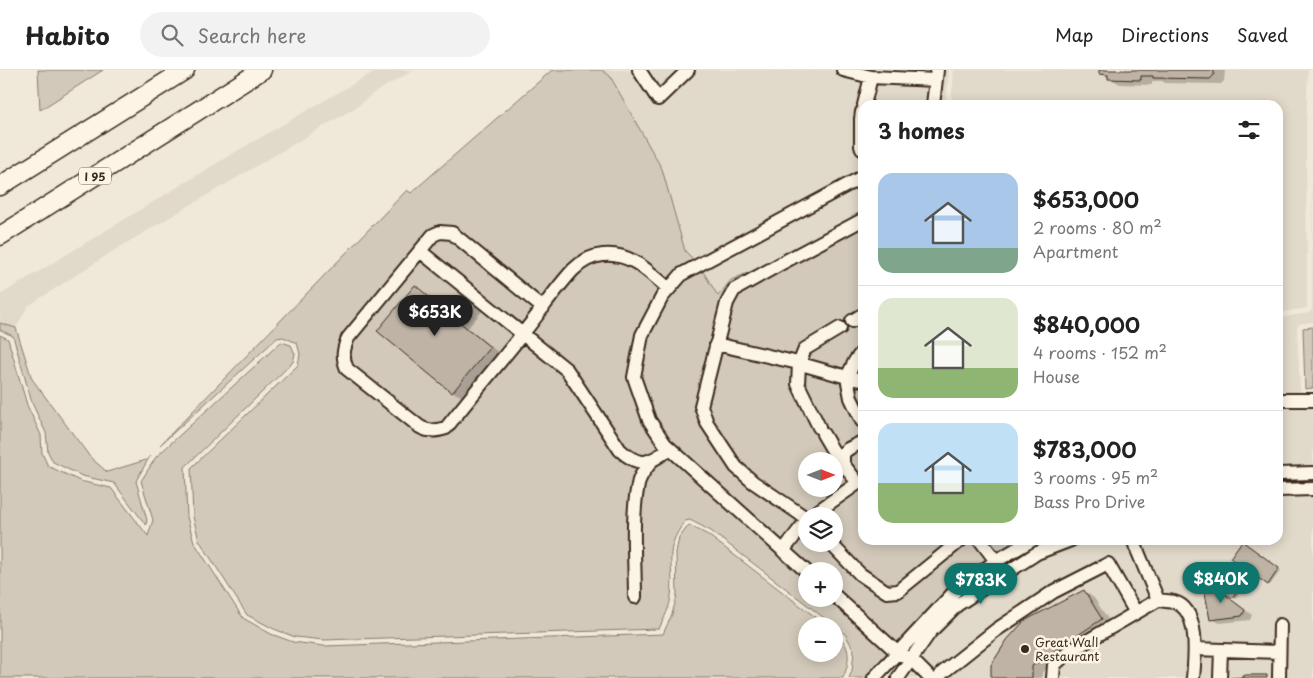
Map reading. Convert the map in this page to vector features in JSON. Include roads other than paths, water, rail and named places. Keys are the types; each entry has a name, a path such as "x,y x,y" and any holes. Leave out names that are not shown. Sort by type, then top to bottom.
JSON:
{"highway":[{"path":"0,186 185,70"},
{"name":"I 95","path":"0,236 262,70"}],"street":[{"path":"639,70 658,99 688,70"},
{"path":"842,70 871,77 936,75 934,100"},
{"path":"866,100 871,77"},
{"path":"798,564 665,444 649,420 634,377 642,335 662,297 682,274 858,179"},
{"path":"798,513 753,482 736,467 707,423 701,406 727,303 734,290 782,262 858,222"},
{"path":"543,308 452,233 440,232 433,235 348,338 344,348 343,359 347,369 420,427 428,431 446,428 523,333 543,308 573,270 584,261 604,254 629,258 669,289"},
{"path":"420,251 567,370 620,450 629,459 640,463 651,462"},
{"path":"840,328 805,349 799,364 798,384 821,431 844,464 858,480"},
{"path":"716,344 858,379"},
{"path":"858,357 847,377 851,398 858,413"},
{"path":"1283,400 1313,400"},
{"path":"844,464 843,453 848,448 858,444"},
{"path":"635,598 635,518 638,484 644,470 651,462 670,449"},
{"path":"1283,474 1313,473"},
{"path":"825,507 858,483"},
{"path":"1283,490 1313,490"},
{"path":"783,550 798,530"},
{"path":"839,552 860,574 887,592 898,591 955,545"},
{"path":"984,545 996,561"},
{"path":"874,678 957,589 996,561 1023,545"},
{"path":"898,678 930,632 957,605 1037,553 1058,545"},
{"path":"1135,545 1158,600"},
{"path":"939,678 942,673 996,630 1053,592 1108,564 1136,613"},
{"path":"1053,678 1054,665 1070,651 1158,600 1175,602 1187,611 1195,633 1194,678"},
{"path":"843,603 898,653 911,659 930,678"},
{"path":"1279,678 1280,625"},
{"path":"1195,649 1279,652"},
{"path":"1220,678 1221,650"}],"place":[{"name":"Great Wall Restaurant","path":"1025,649"}]}
